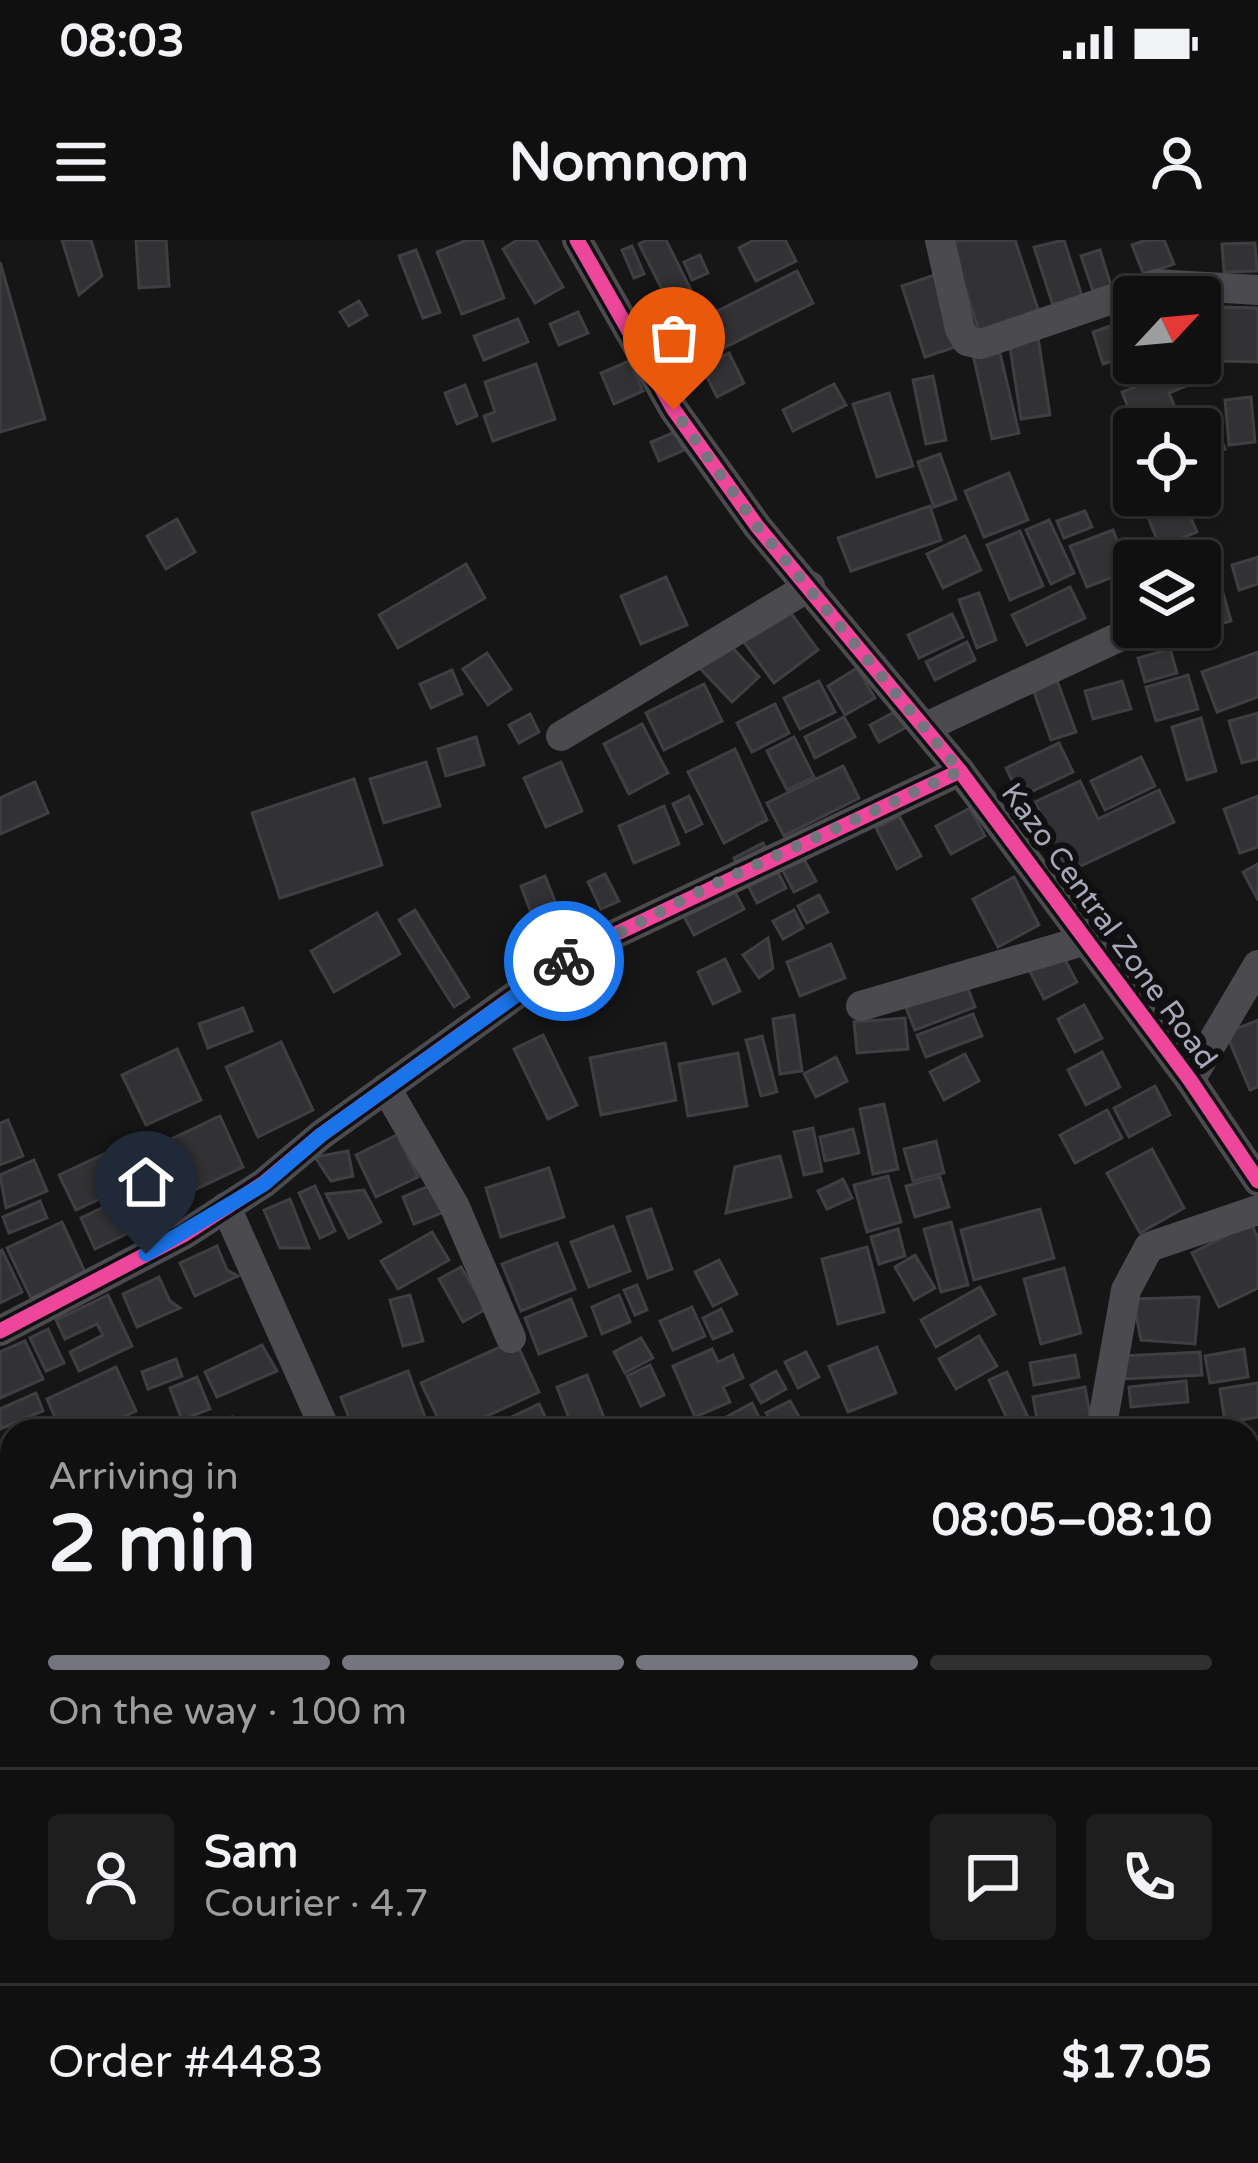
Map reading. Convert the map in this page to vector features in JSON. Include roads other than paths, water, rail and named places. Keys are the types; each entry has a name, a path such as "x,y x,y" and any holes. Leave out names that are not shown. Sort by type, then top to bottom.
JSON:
{"street":[{"name":"Kazo Central Zone Road","path":"577,240 674,410 757,526 960,771 1190,1080 1258,1181"},
{"path":"940,240 960,329 967,340 981,344 1156,284 1258,290"},
{"path":"561,736 810,586"},
{"path":"926,727 1113,640"},
{"path":"0,1331 226,1208 572,954 960,771"},
{"path":"862,1006 1086,940"},
{"path":"1190,1080 1258,965"},
{"path":"386,1088 454,1205 511,1338"},
{"path":"226,1208 321,1419"},
{"path":"1103,1419 1126,1291 1148,1247 1258,1210"}]}
